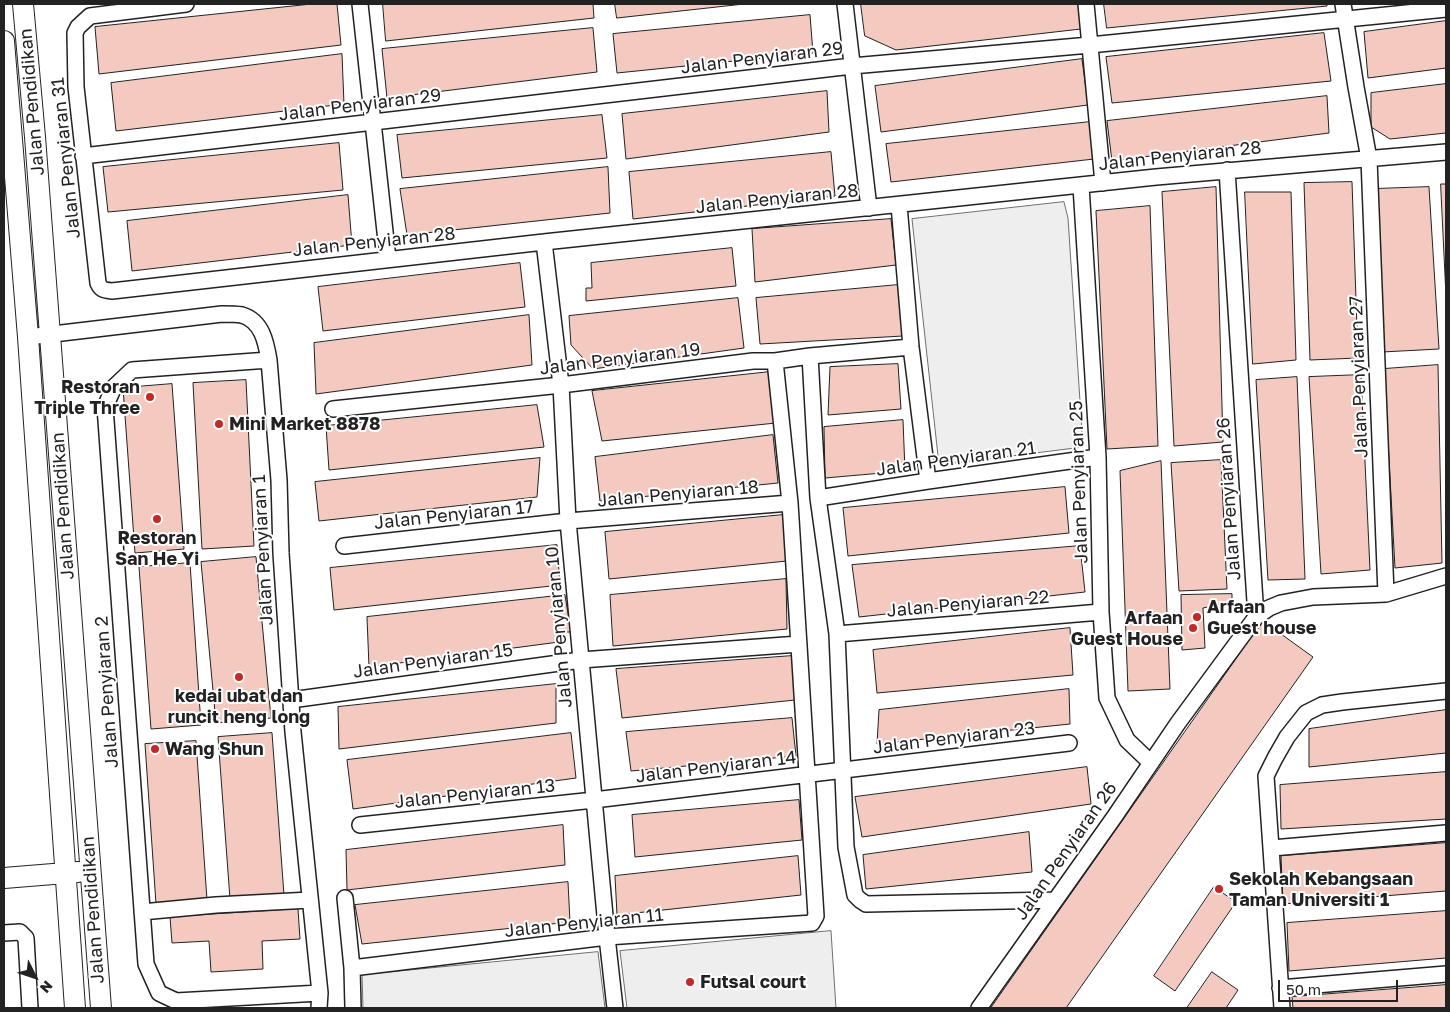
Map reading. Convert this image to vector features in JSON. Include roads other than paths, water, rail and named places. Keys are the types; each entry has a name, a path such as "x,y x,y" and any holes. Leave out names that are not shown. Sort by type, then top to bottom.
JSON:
{"main road":[{"name":"Jalan Pendidikan","path":"23,4 36,137 100,1008"},
{"name":"Jalan Pendidikan","path":"4,41 28,337 75,1008"},
{"path":"4,878 90,871"}],"street":[{"name":"Jalan Penyiaran 31","path":"112,291 102,289 98,283 76,87 75,33 78,27 90,16 186,4"},
{"path":"360,4 388,259"},
{"path":"845,4 869,208"},
{"path":"1086,4 1103,182"},
{"name":"Jalan Penyiaran 27","path":"1343,4 1368,159 1386,594"},
{"name":"Jalan Penyiaran 29","path":"83,156 852,66 1090,45 1446,9"},
{"name":"Jalan Penyiaran 28","path":"112,291 388,259 1081,186 1103,182 1446,152"},
{"name":"Jalan Penyiaran 26","path":"979,1008 1115,816 1150,763 1256,617 1227,170"},
{"name":"Jalan Penyiaran 25","path":"1081,186 1098,457 1102,612 1107,698 1127,740 1150,763"},
{"path":"899,205 911,348 928,481"},
{"name":"Jalan Penyiaran 10","path":"544,242 561,385 568,521 615,1008"},
{"name":"Jalan Penyiaran 1","path":"28,337 222,314 241,315 256,323 266,341 279,480 281,553 292,732 319,1001"},
{"name":"Jalan Penyiaran 19","path":"333,409 561,385 753,360 775,361 810,356 911,348"},
{"path":"810,356 818,498 837,634 846,847 855,896 866,904 1054,900"},
{"name":"Jalan Penyiaran 2","path":"269,360 132,370 114,387 105,407 146,964 158,993 176,1001 319,1001"},
{"path":"775,361 790,504 807,775"},
{"name":"Jalan Penyiaran 21","path":"818,498 1098,457"},
{"name":"Jalan Penyiaran 18","path":"568,521 790,504"},
{"name":"Jalan Penyiaran 17","path":"344,546 568,521"},
{"path":"1256,617 1269,608 1281,603 1305,599 1386,594 1446,576"},
{"name":"Jalan Penyiaran 22","path":"837,634 1102,612"},
{"name":"Jalan Penyiaran 15","path":"291,700 581,660 800,644"},
{"path":"1282,1008 1266,776 1275,758 1287,737 1306,713 1322,705 1446,691"},
{"name":"Jalan Penyiaran 23","path":"843,770 1069,743"},
{"name":"Jalan Penyiaran 14","path":"594,800 843,770"},
{"name":"Jalan Penyiaran 11","path":"352,968 607,937 812,923 816,916 807,775"},
{"name":"Jalan Penyiaran 13","path":"360,825 594,800"},
{"path":"1272,848 1446,833"},
{"path":"345,898 352,968 353,1008"},
{"path":"142,912 216,905 310,900"},
{"path":"4,933 20,932 26,938 30,1008"},
{"path":"1280,988 1446,974"}],"place":[{"name":"Restoran Triple Three","path":"150,397"},
{"name":"Mini Market 8878","path":"219,424"},
{"name":"Restoran San He Yi","path":"157,519"},
{"name":"Arfaan Guest house","path":"1197,617"},
{"name":"Arfaan Guest House","path":"1193,628"},
{"name":"kedai ubat dan runcit heng long","path":"239,677"},
{"name":"Wang Shun","path":"155,749"},
{"name":"Sekolah Kebangsaan Taman Universiti 1","path":"1219,889"},
{"name":"Futsal court","path":"690,982"}]}
